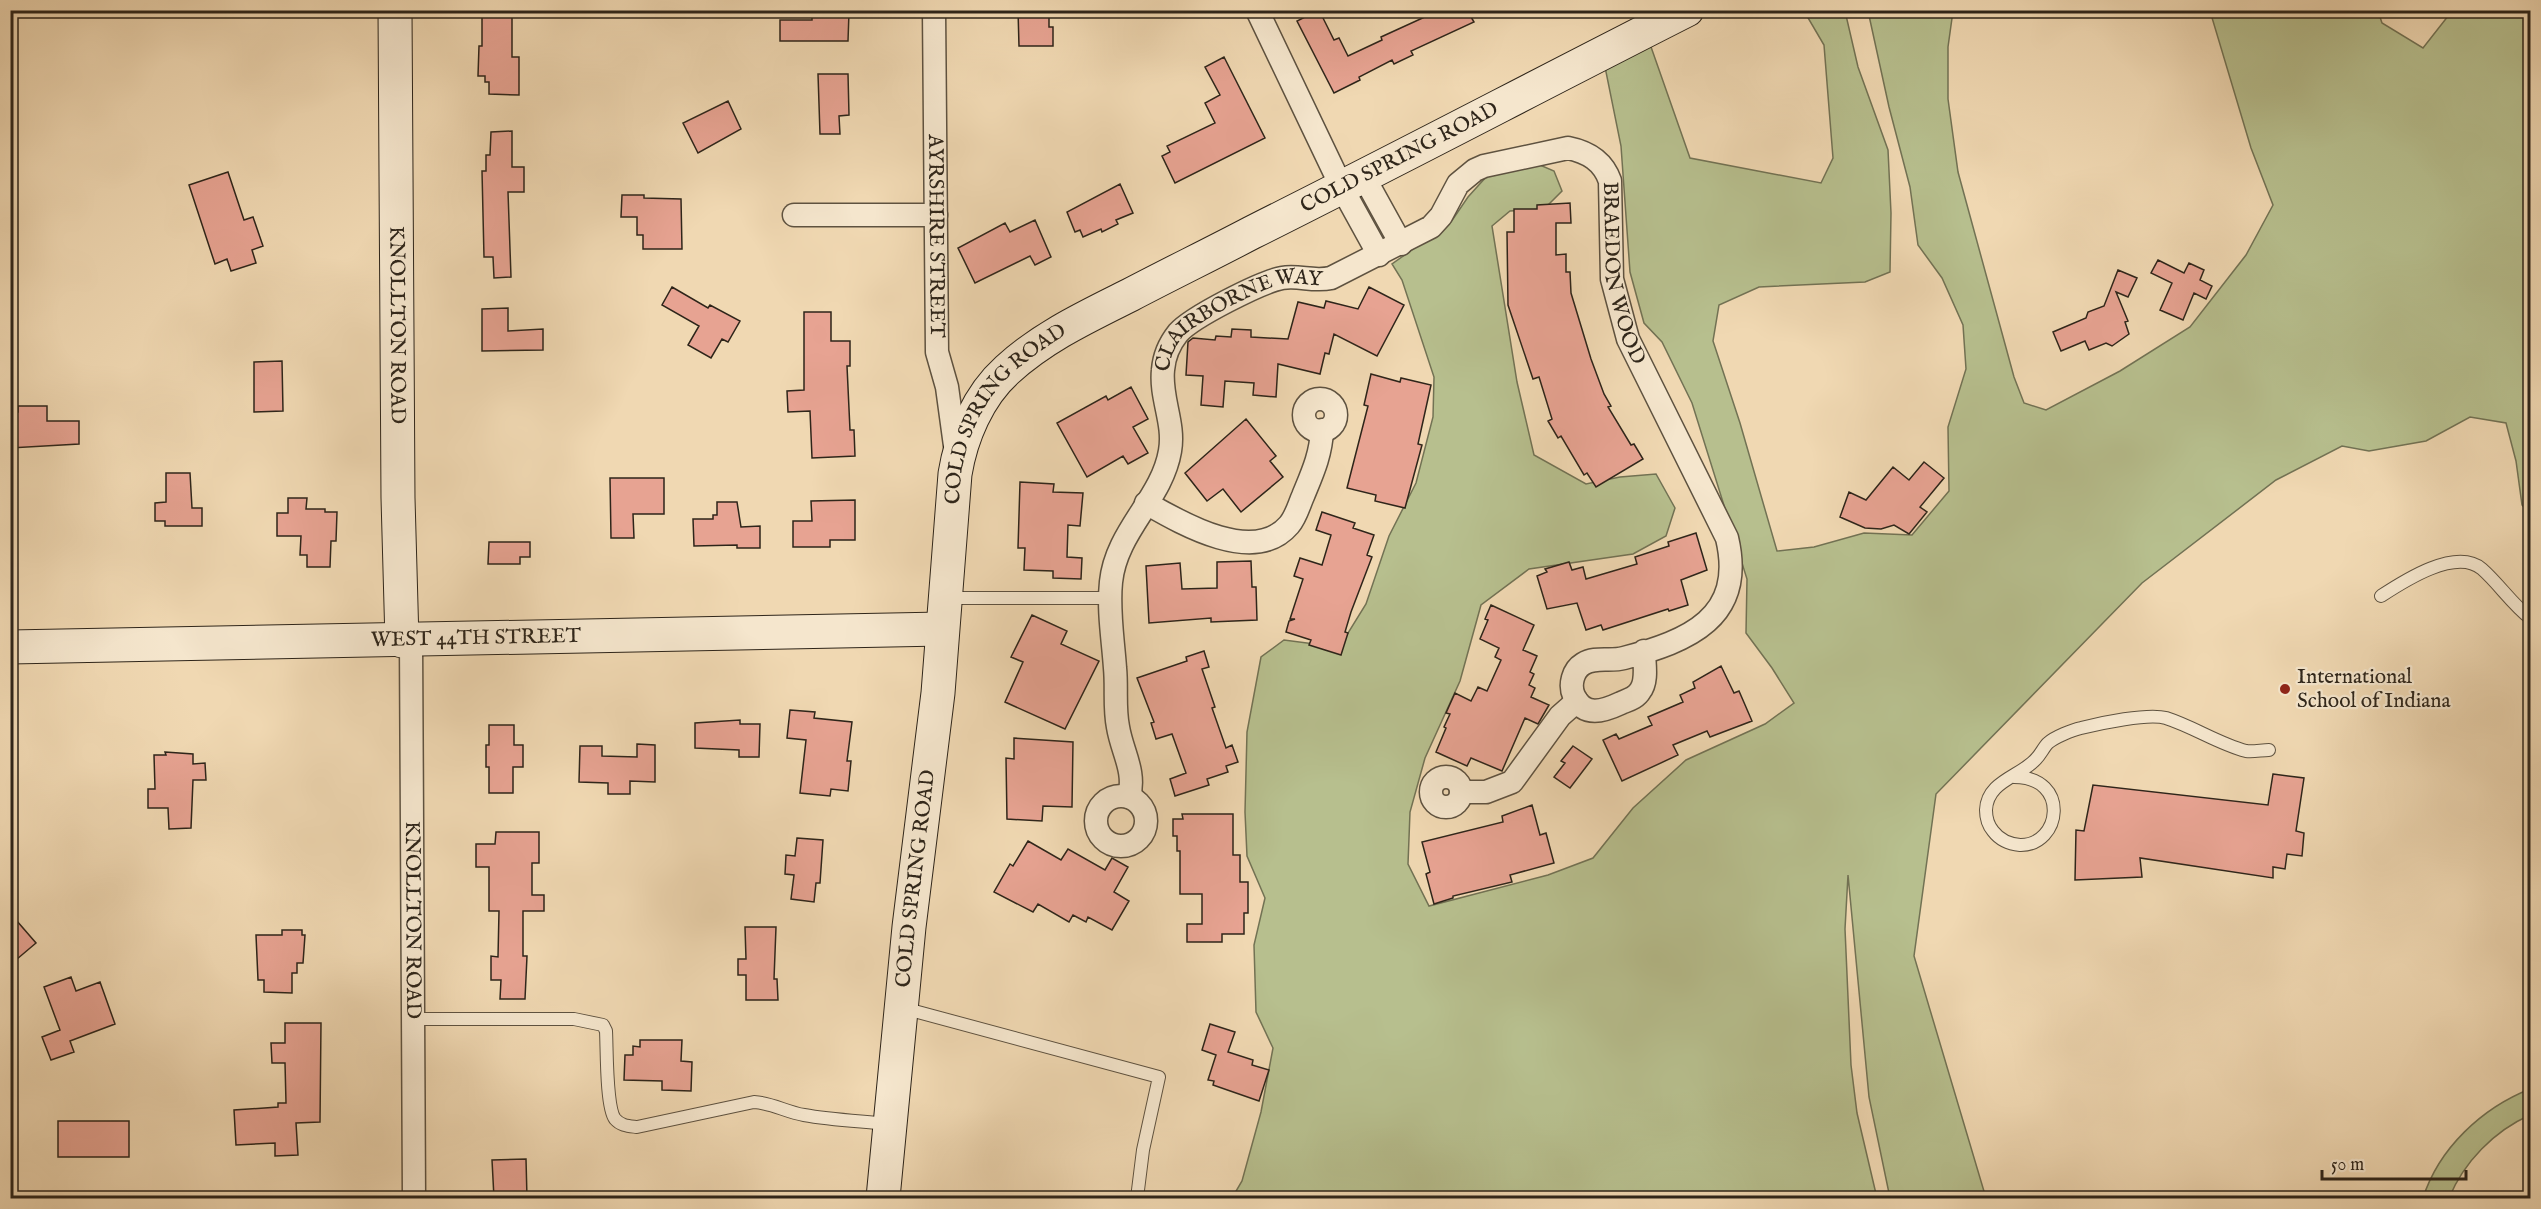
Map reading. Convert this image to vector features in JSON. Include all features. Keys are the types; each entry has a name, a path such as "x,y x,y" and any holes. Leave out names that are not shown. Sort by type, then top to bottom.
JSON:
{"street":[{"name":"KNOLLTON ROAD","path":"395,10 398,498 406,640 414,1019 414,1198"},
{"name":"AYRSHIRE STREET","path":"934,10 937,352 947,387 957,460"},
{"path":"1257,10 1353,182 1401,244"},
{"name":"COLD SPRING ROAD","path":"883,1198 909,927 938,693 957,460 971,422 990,391 1006,371 1033,348 1079,320 1353,182 1654,18 1687,10"},
{"name":"BRAEDON WOOD","path":"1379,255 1431,227 1441,216 1458,184 1466,175 1484,165 1561,148 1582,151 1599,162 1607,174 1611,188 1611,270 1622,322 1634,357 1727,538 1731,567 1726,593 1718,610 1699,630 1683,639 1644,651"},
{"path":"1353,182 1379,255"},
{"path":"794,215 936,215"},
{"name":"CLAIRBORNE WAY","path":"1129,797 1131,776 1116,718 1110,597 1113,566 1118,552 1165,469 1170,453 1171,430 1163,371 1169,348 1183,328 1196,318 1266,283 1287,277 1318,281 1331,278 1379,255"},
{"path":"1146,503 1187,526 1218,538 1258,541 1276,536 1285,530 1294,517 1317,463 1322,430"},
{"name":"WEST 44TH STREET","path":"10,647 406,640 944,614"},
{"path":"1644,651 1644,683 1638,694 1603,711 1587,709 1577,701 1573,693 1572,681 1576,670 1584,663 1596,659 1620,659 1644,651"},
{"path":"1461,792 1486,792 1512,782 1560,716 1577,701"}],"lane":[{"path":"2381,596 2402,582 2438,566 2463,561 2480,567 2530,618"},
{"path":"944,614 1110,597"},
{"path":"2014,777 2036,760 2049,742 2078,729 2127,719 2164,717 2248,752 2269,750"},
{"path":"2036,760 2038,781"},
{"path":"2014,777 2027,777 2038,781 2047,789 2054,811 2052,823 2039,839 2020,845 2008,843 1998,837 1990,827 1986,816 1986,804 1994,789 2002,781 2014,777"},
{"path":"902,1008 1159,1077 1143,1150 1137,1198"},
{"path":"414,1019 574,1019 603,1025 606,1031 610,1105 615,1119 624,1125 637,1127 754,1102 766,1102 783,1110 805,1115 890,1125"}],"green space":[{"path":"1804,11 1845,11 1858,67 1888,150 1891,213 1890,272 1865,282 1759,287 1719,305 1713,341 1740,423 1777,551 1814,547 1864,533 1912,535 1949,491 1948,427 1966,369 1963,325 1942,278 1918,245 1910,187 1889,107 1868,11 1953,11 1948,47 1948,99 1958,172 2014,377 2024,403 2046,410 2120,371 2190,327 2246,255 2273,205 2251,148 2210,11 2378,11 2382,23 2423,48 2452,11 2530,11 2530,514 2522,505 2516,461 2506,423 2470,417 2426,441 2369,451 2342,446 2276,480 2142,583 1936,794 1914,956 1986,1198 1890,1198 1869,1097 1848,875 1845,929 1851,1065 1857,1113 1877,1198 1232,1198 1242,1181 1261,1112 1273,1048 1256,1012 1254,945 1265,898 1247,856 1245,812 1247,732 1261,657 1284,640 1330,646 1345,638 1366,604 1389,536 1416,483 1433,417 1434,377 1402,280 1392,264 1451,222 1468,197 1487,176 1533,162 1554,171 1562,191 1544,209 1510,211 1492,226 1517,382 1534,455 1586,484 1620,477 1656,474 1675,508 1666,536 1633,554 1529,569 1481,605 1460,681 1425,758 1410,812 1408,864 1429,906 1548,875 1593,858 1633,808 1686,760 1765,724 1794,703 1746,633 1747,579 1692,403 1662,342 1644,323 1630,272 1621,146 1605,67 1650,44 1690,158 1821,183 1833,158 1824,45"},
{"path":"2530,1089 2530,1115 2504,1130 2482,1149 2463,1172 2449,1198 2423,1198 2440,1163 2464,1132 2495,1107"}],"building":[{"path":"482,10 512,10 512,57 519,57 519,95 489,94 489,82 485,82 485,76 478,76 479,46 482,46"},
{"path":"812,10 849,12 848,41 780,41 780,20 812,20"},
{"path":"1018,10 1049,10 1049,27 1053,27 1053,46 1019,46"},
{"path":"1319,10 1334,40 1339,38 1348,56 1382,40 1381,37 1440,10 1467,10 1474,22 1411,51 1413,55 1394,64 1392,60 1334,93 1297,21"},
{"path":"1224,57 1265,138 1175,183 1162,156 1170,152 1167,146 1215,123 1205,103 1220,95 1205,67"},
{"path":"818,74 848,74 849,115 839,116 840,134 820,134"},
{"path":"728,101 741,129 698,153 683,123"},
{"path":"512,131 512,167 524,167 524,192 508,192 511,277 494,278 493,257 484,257 482,171 486,171 486,155 490,155 491,132"},
{"path":"228,172 244,220 253,217 263,246 252,250 256,263 231,271 227,259 215,264 189,185"},
{"path":"1120,184 1133,213 1116,220 1118,224 1102,232 1101,229 1083,237 1080,230 1075,232 1067,212"},
{"path":"622,195 681,199 682,249 643,249 643,235 637,235 637,217 621,217"},
{"path":"1570,203 1571,223 1556,223 1556,255 1566,254 1566,272 1570,272 1571,293 1591,359 1611,406 1608,407 1631,445 1634,444 1643,459 1596,487 1587,473 1584,475 1561,436 1558,438 1548,421 1552,419 1539,377 1533,379 1508,305 1507,232 1514,232 1514,209 1537,209 1537,205"},
{"path":"1035,220 1051,257 1035,265 1030,256 975,283 958,248 1005,223 1010,232"},
{"path":"2158,260 2184,273 2189,263 2204,270 2200,280 2212,286 2206,299 2194,293 2183,320 2160,310 2172,283 2151,273"},
{"path":"2118,270 2137,278 2128,297 2116,292 2128,321 2125,322 2129,334 2112,346 2106,343 2089,350 2085,341 2061,351 2053,332 2086,318 2088,312 2104,306"},
{"path":"672,287 708,308 710,305 740,321 728,342 722,339 711,358 688,345 699,326 662,305"},
{"path":"1369,287 1404,305 1377,356 1334,334 1329,354 1325,353 1320,374 1278,364 1276,397 1253,395 1254,383 1225,381 1223,407 1201,405 1203,376 1186,375 1188,342 1193,338 1215,340 1216,336 1231,337 1232,329 1251,330 1251,337 1288,339 1298,302 1324,308 1326,301 1358,309"},
{"path":"508,308 508,331 543,329 543,350 482,351 482,309"},
{"path":"804,312 831,312 831,341 850,341 850,366 847,366 850,430 854,430 855,456 812,458 810,411 788,412 787,391 804,390"},
{"path":"282,361 283,411 254,412 254,362"},
{"path":"1371,374 1400,382 1401,378 1431,385 1418,444 1422,445 1405,508 1375,501 1376,495 1347,488 1368,406 1364,405"},
{"path":"1131,387 1148,419 1133,427 1148,453 1128,464 1123,456 1087,477 1057,423 1106,396 1108,400"},
{"path":"18,406 47,406 47,421 79,421 79,444 10,448 10,412 18,412"},
{"path":"1246,419 1276,456 1270,461 1283,477 1241,512 1223,489 1207,501 1185,473"},
{"path":"1924,462 1944,478 1920,507 1927,512 1909,534 1894,525 1881,529 1865,528 1840,517 1849,492 1866,500 1893,467 1909,480"},
{"path":"166,473 190,473 192,508 202,508 202,526 165,526 165,521 155,521 155,503 166,502"},
{"path":"610,478 664,478 664,514 633,514 634,538 611,538"},
{"path":"1020,482 1054,484 1053,492 1083,493 1080,526 1068,525 1067,557 1082,558 1081,579 1053,578 1053,571 1024,570 1025,548 1018,548"},
{"path":"288,498 307,498 306,509 325,509 325,512 337,512 336,541 331,541 330,567 307,567 307,555 300,555 301,536 277,536 277,513 288,513"},
{"path":"855,500 855,540 830,540 830,547 793,547 793,521 812,521 811,501"},
{"path":"717,502 737,502 741,527 760,526 760,548 737,548 737,545 694,546 693,519 713,519 713,515 717,515"},
{"path":"1322,512 1355,523 1353,528 1374,535 1367,555 1372,557 1351,612 1345,632 1348,633 1341,655 1309,645 1311,640 1286,632 1289,621 1295,619 1290,619 1303,579 1294,576 1300,558 1322,565 1331,535 1316,530"},
{"path":"1696,533 1707,570 1681,580 1688,605 1669,611 1668,609 1603,630 1601,625 1586,630 1577,603 1547,609 1537,576 1547,572 1545,569 1569,562 1572,570 1583,567 1586,579 1637,564 1635,557 1669,546 1668,542"},
{"path":"489,542 530,542 530,557 520,557 520,564 488,564"},
{"path":"1251,561 1252,587 1256,587 1257,620 1211,622 1211,618 1149,623 1146,566 1180,563 1182,589 1217,588 1217,562"},
{"path":"1491,605 1534,625 1523,650 1537,656 1530,672 1534,674 1529,685 1535,688 1531,697 1549,705 1538,724 1525,718 1502,771 1471,758 1467,766 1436,752 1450,714 1446,713 1455,693 1471,701 1478,687 1487,691 1501,660 1495,657 1499,648 1480,639"},
{"path":"1032,615 1067,631 1061,644 1099,661 1065,729 1005,702 1023,662 1011,657"},
{"path":"1204,651 1209,667 1202,669 1215,707 1212,708 1226,748 1232,745 1238,762 1226,766 1228,772 1207,779 1209,785 1175,796 1170,779 1186,773 1172,734 1156,739 1151,723 1154,722 1137,678 1187,661 1186,657"},
{"path":"1721,666 1734,693 1739,691 1752,721 1710,737 1707,731 1673,745 1678,755 1622,781 1603,740 1616,734 1619,739 1652,725 1648,717 1683,702 1680,695 1695,688 1693,682"},
{"path":"790,710 815,712 814,718 852,722 847,761 851,761 848,791 831,789 830,796 800,793 806,740 787,738"},
{"path":"740,720 740,724 760,724 759,757 739,757 739,750 695,748 695,723"},
{"path":"489,725 514,725 514,745 523,745 523,767 513,767 513,793 489,793 486,745 489,745"},
{"path":"1014,738 1073,742 1072,807 1043,806 1042,821 1007,819 1006,758 1014,759"},
{"path":"637,744 655,745 655,782 630,781 630,794 608,794 608,783 579,782 580,746 602,746 602,756 637,757"},
{"path":"1573,746 1592,759 1570,788 1554,777 1565,763 1561,761"},
{"path":"165,752 193,754 193,764 205,763 206,780 193,780 191,828 169,829 168,808 148,808 148,789 155,789 154,755 166,755"},
{"path":"2273,774 2304,778 2296,831 2304,833 2302,856 2287,854 2285,869 2273,867 2273,878 2140,858 2142,877 2075,880 2076,830 2084,831 2093,785 2268,805"},
{"path":"1532,805 1540,835 1546,833 1554,863 1510,875 1512,882 1453,896 1453,898 1434,904 1426,874 1430,872 1422,842 1503,822 1502,816"},
{"path":"1182,814 1233,814 1233,855 1240,855 1240,882 1248,882 1248,913 1244,913 1244,934 1222,934 1222,942 1187,942 1187,924 1202,924 1202,894 1180,894 1180,851 1177,851 1177,836 1173,836 1173,819 1183,819"},
{"path":"496,832 539,832 539,863 532,863 532,895 544,895 544,911 523,911 523,956 527,956 525,999 500,999 501,980 491,980 491,956 498,957 499,911 489,911 489,867 476,867 476,844 495,844"},
{"path":"797,838 823,840 820,883 816,883 814,902 791,899 794,875 785,874 786,855 795,856"},
{"path":"1028,841 1061,860 1068,849 1105,870 1112,858 1128,867 1114,892 1129,901 1112,930 1088,917 1086,922 1073,915 1069,922 1038,904 1033,912 994,892 1010,864 1013,866"},
{"path":"10,913 36,943 10,965"},
{"path":"745,927 776,927 774,979 777,979 778,1000 746,1000 746,975 738,975 738,959 746,959"},
{"path":"282,930 302,930 302,935 305,935 303,963 297,963 297,973 292,973 292,993 264,992 264,980 258,980 256,935 282,935"},
{"path":"71,977 76,991 100,982 115,1024 70,1041 74,1052 51,1060 42,1037 60,1030 44,987"},
{"path":"285,1023 321,1023 320,1122 296,1123 298,1155 275,1156 275,1143 236,1145 234,1110 278,1107 278,1103 286,1103 285,1063 272,1063 271,1043 285,1043"},
{"path":"1210,1024 1235,1032 1228,1052 1253,1060 1252,1065 1269,1070 1259,1101 1213,1085 1214,1081 1208,1080 1216,1055 1202,1050"},
{"path":"640,1040 682,1040 681,1061 692,1062 691,1091 662,1090 662,1081 624,1080 625,1055 633,1055 633,1046 640,1047"},
{"path":"58,1121 129,1121 129,1157 58,1157"},
{"path":"526,1159 527,1198 494,1198 492,1160"}],"place":[{"name":"International School of Indiana","path":"2285,689"}]}
